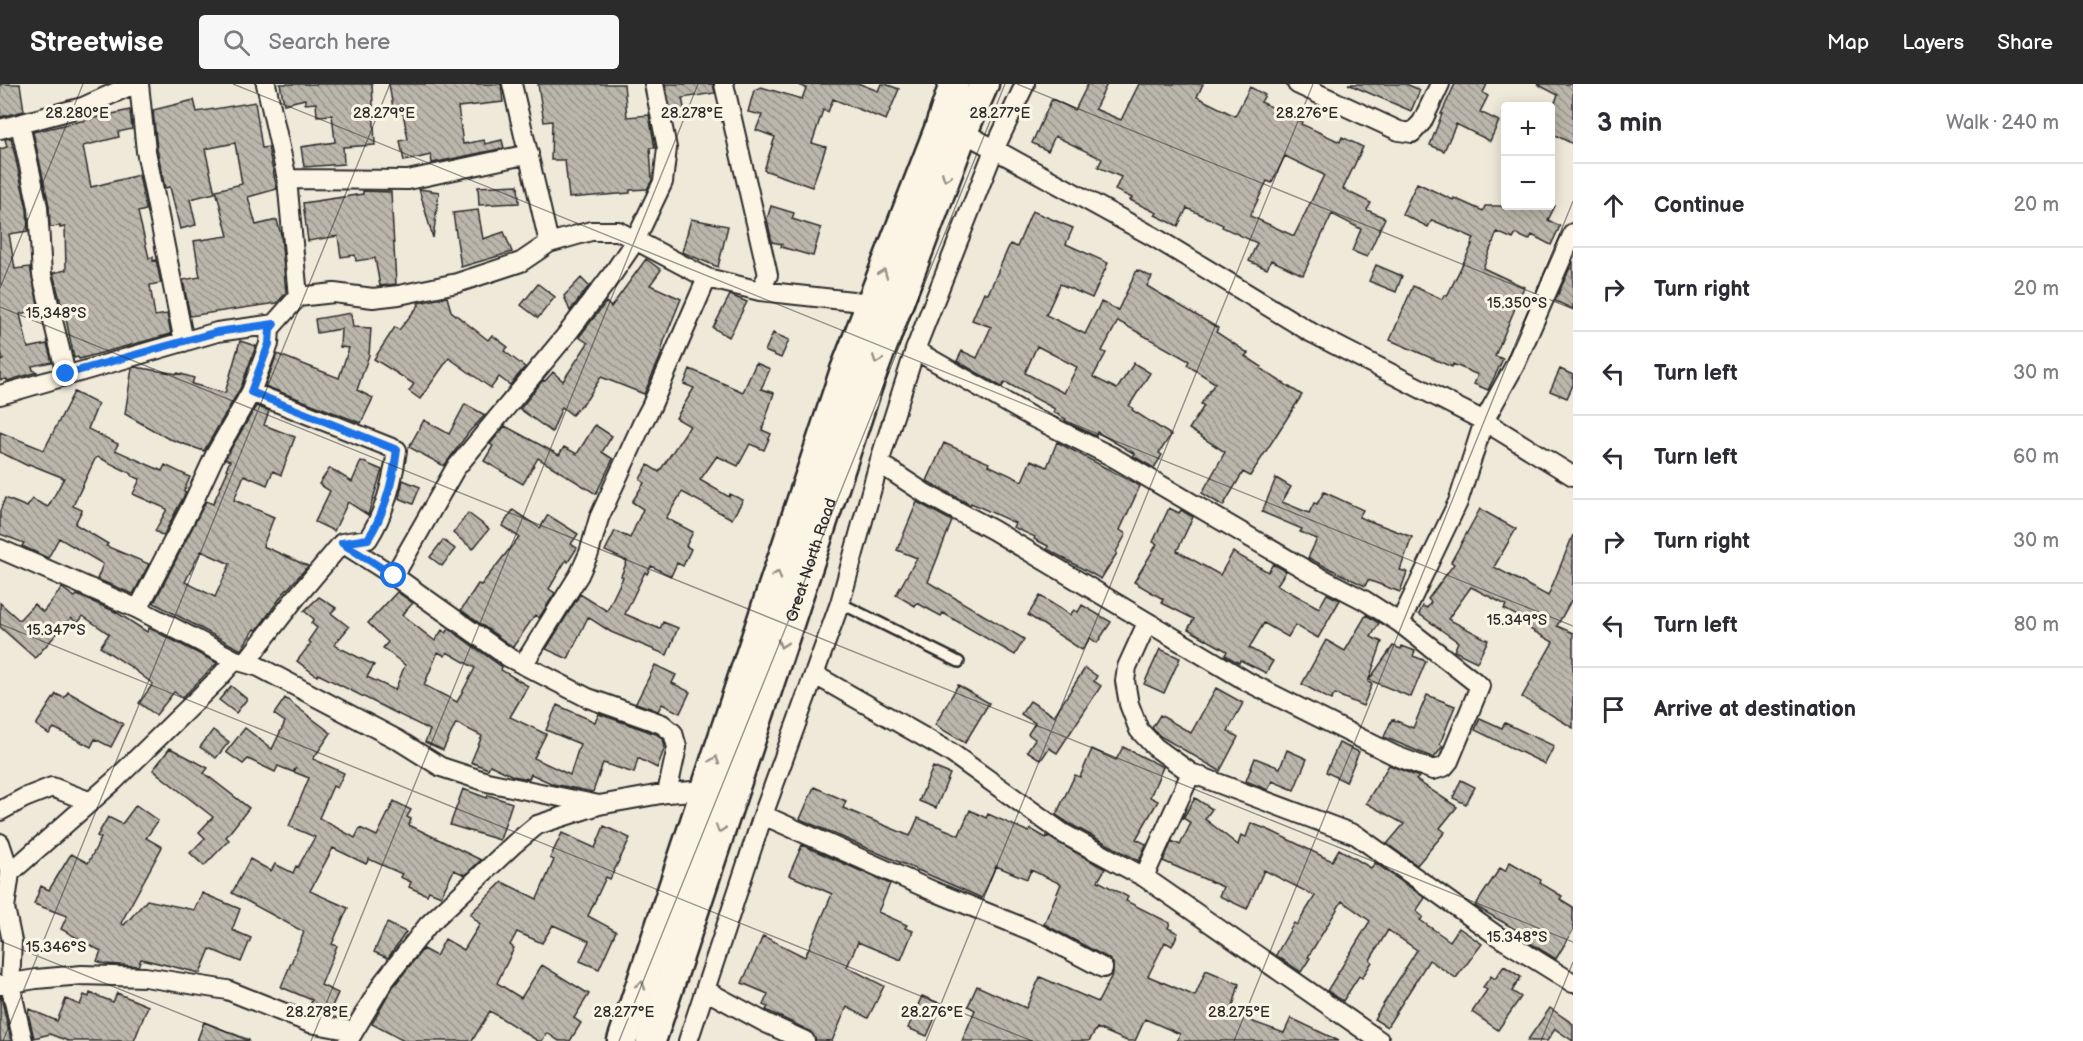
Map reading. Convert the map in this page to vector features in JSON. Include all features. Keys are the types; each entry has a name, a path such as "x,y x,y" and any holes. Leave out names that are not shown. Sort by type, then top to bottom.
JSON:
{"main road":[{"name":"Great North Road","path":"651,1041 870,379 963,132 984,84"},
{"name":"Great North Road","path":"622,1041 845,370 939,129 950,85"}],"street":[{"path":"0,129 83,107 134,84"},
{"path":"139,84 146,151 184,342"},
{"path":"266,84 287,179 298,297"},
{"path":"512,84 549,243"},
{"path":"394,576 455,469 567,334 635,241 663,182 667,148 654,84"},
{"path":"724,84 768,275 760,291"},
{"path":"688,1041 763,814 840,603 879,463 915,350 994,150 1025,84"},
{"path":"1297,84 1398,131 1412,133 1422,122 1440,84"},
{"path":"20,124 38,207 42,275 66,374"},
{"path":"963,132 1154,237 1311,333 1484,421 1573,476"},
{"path":"287,179 408,180 529,154"},
{"path":"138,609 215,455 251,392 269,344 270,329 298,297 334,293 373,298 434,288 458,283 521,262 549,243 591,231 618,231 707,278 760,291 871,303"},
{"path":"1400,622 1458,502 1484,421 1515,365 1573,234"},
{"path":"523,664 579,575 589,553 599,518 651,407 707,278"},
{"path":"0,395 217,332 274,324"},
{"path":"879,463 926,494 993,530 1248,682 1396,756 1433,770 1444,767 1449,761 1480,686 1400,622 1253,540 1170,489 1111,456 1030,416 915,350"},
{"path":"10,873 91,802 217,680 240,661 342,543 368,539 376,526 390,489 397,450 251,392"},
{"path":"342,543 394,576 508,657 588,698 662,724 673,733 677,747 667,793"},
{"path":"0,549 138,609 347,713 441,767 487,782 599,805"},
{"path":"1147,623 1127,667 1125,681 1129,704 1139,730 1155,747 1191,773 1356,835 1496,935 1573,983"},
{"path":"815,675 950,752 1064,834 1144,877 1380,1041"},
{"path":"1144,877 1191,773"},
{"path":"0,811 52,787 91,802"},
{"path":"5,985 82,975 145,977 227,990 310,1023 351,1036 384,981 428,925 537,825 599,805 667,793 705,790"},
{"path":"763,814 933,891 1037,933 1103,968"},
{"path":"0,843 10,873 5,908 12,941 5,985 23,1041"},
{"path":"705,990 805,1041"}],"lane":[{"path":"840,603 959,662"}],"building":[{"path":"0,84 20,84 24,111 0,117"},
{"path":"280,84 372,84 375,145 343,147 344,164 304,167 301,147 335,142 332,115 317,116 316,103 305,104 305,99 284,104"},
{"path":"389,84 501,84 503,102 458,107 463,144 484,140 485,144 502,140 504,148 432,163 431,155 404,161 400,141 408,139 403,113 394,114"},
{"path":"538,84 624,84 627,117 649,115 655,148 650,148 652,180 647,189 630,190 630,193 569,198 565,160 551,160 552,121 544,122"},
{"path":"665,84 713,84 715,93 682,98 686,117 673,120"},
{"path":"797,84 860,84 878,91 881,84 885,84 899,89 886,120 833,99 828,112 823,110 812,143 826,147 812,187 764,170 775,137 756,130 762,115 748,112 754,90 761,87 802,99 806,88"},
{"path":"1088,84 1107,84 1095,109 1121,120 1139,84 1203,84 1197,97 1235,116 1250,87 1265,95 1261,102 1302,122 1301,124 1340,142 1342,137 1363,147 1343,189 1371,203 1367,210 1385,218 1367,257 1352,251 1361,229 1332,214 1303,275 1271,260 1267,269 1249,261 1257,243 1222,227 1223,225 1187,208 1178,226 1155,215 1157,213 1115,190 1121,177 1098,167 1102,159 1055,136 1048,151 1032,143 1052,99 1075,110","holes":["1285,156 1324,175 1294,236 1250,216 1267,181 1272,183"]},
{"path":"1348,84 1406,84 1420,90 1411,111"},
{"path":"1455,84 1487,84 1483,93 1488,96 1480,112 1499,121 1490,141 1456,124 1444,151 1430,145"},
{"path":"1537,84 1573,84 1573,144 1555,135 1555,102 1558,95"},
{"path":"194,100 197,112 255,102 262,148 268,147 277,189 248,197 256,225 277,220 281,235 286,293 277,303 190,316 183,280 200,277 194,241 228,236 216,190 242,184 235,143 205,149 215,193 190,199 196,225 180,229 170,187 165,188 157,149 153,110"},
{"path":"130,110 132,129 118,132 119,137 83,146 91,187 139,175 146,210 138,212 149,258 153,257 153,261 156,260 161,283 150,285 155,316 167,314 171,334 79,359 74,358 63,304 61,304 53,273 66,270 65,227 50,227 49,205 33,132"},
{"path":"11,138 27,209 28,231 9,234 15,269 30,267 39,309 20,314 28,348 47,344 52,362 32,366 37,372 7,381 7,379 0,380 0,361 3,360 0,346 0,149 7,147 5,139"},
{"path":"1417,183 1483,211 1485,206 1501,206 1501,210 1553,210 1548,220 1560,226 1551,245 1532,235 1529,240 1516,234 1513,239 1497,232 1483,268 1524,287 1495,356 1503,359 1488,390 1474,384 1478,375 1453,364 1452,367 1390,340 1413,286 1442,299 1444,295 1447,296 1474,238 1432,220 1428,227 1402,214"},
{"path":"518,185 519,203 479,205 478,187"},
{"path":"419,189 439,192 433,238"},
{"path":"363,191 391,192 396,284 380,286 375,258 356,261 355,255 341,257 338,236 308,241 303,203 363,194"},
{"path":"771,206 794,213 792,219 821,228 813,256 781,247 782,244 772,242 767,219"},
{"path":"478,210 483,239 504,232 512,252 461,267 453,213"},
{"path":"1032,211 1073,228 1066,244 1108,263 1092,298 1060,284 1046,315 1085,334 1101,302 1118,310 1137,270 1152,277 1147,286 1218,328 1216,332 1248,353 1245,356 1262,367 1261,369 1302,395 1250,476 1243,472 1223,506 1202,493 1225,452 1189,429 1204,406 1201,404 1215,383 1187,365 1189,361 1118,321 1102,351 1106,353 1093,377 1117,389 1134,363 1150,373 1129,406 1171,435 1159,453 1162,455 1154,468 1097,432 1096,436 1065,421 1066,419 1053,412 1055,409 1005,382 1002,387 957,361 962,351 977,358 991,327 972,320 984,292 988,294 1010,244 1017,247","holes":["1037,346 1077,367 1064,393 1025,373"]},
{"path":"691,219 728,226 718,267 682,252"},
{"path":"646,259 661,270 650,285 681,299 664,341 662,353 644,394 601,377 587,399 572,415 562,407 552,432 520,409 543,380 545,381 553,372 563,381 588,343 579,337 606,302 611,307"},
{"path":"1573,261 1573,309 1555,301"},
{"path":"1376,265 1402,276 1396,292 1369,281"},
{"path":"581,278 589,286 570,311 564,296"},
{"path":"538,284 555,297 538,318 521,305"},
{"path":"730,295 747,302 729,337 713,328"},
{"path":"447,297 451,311 488,340 492,335 508,347 504,351 525,367 510,385 499,377 491,388 449,358 420,399 409,391 414,384 374,359 395,327 399,330 419,305 418,303"},
{"path":"351,313 353,327 371,328 369,355 357,390 373,398 361,423 265,386 277,354 339,378 349,348 340,347 341,329 317,333 315,319"},
{"path":"773,333 789,340 781,358 765,351"},
{"path":"240,341 256,346 241,387 204,451 167,438 125,414 132,368 135,367 178,373 194,378 192,384 225,393"},
{"path":"756,363 770,369 761,389 774,393 762,430 771,434 764,450 750,444 738,466 717,456 700,480 729,497 730,494 743,500 732,519 682,492 666,518 693,532 686,546 691,549 683,566 677,563 671,576 651,566 647,574 645,572 625,614 660,629 663,622 678,628 667,655 611,632 588,617 568,659 546,649 580,594 607,611 623,577 621,576 627,561 605,551 615,531 630,538 643,509 632,502 644,483 640,479 648,465 659,472 690,426 676,418 694,388 684,384 690,369 743,392"},
{"path":"1560,369 1573,375 1573,385 1567,398 1550,391"},
{"path":"74,392 98,404 88,429 118,444 115,450 162,471 165,465 190,477 184,491 186,492 163,536 155,531 167,509 133,494 140,479 98,457 95,459 73,506 82,510 75,524 108,544 106,546 149,564 133,594 97,579 103,564 59,538 48,558 22,546 24,543 0,534 0,511 5,498 27,507 32,499 48,507 64,478 29,464 28,466 0,452 0,432 44,450"},
{"path":"465,404 485,415 469,432 444,466 409,447 424,420 449,434"},
{"path":"256,406 269,411 264,425 295,437 281,475 273,471 267,485 244,475 234,500 274,517 263,546 308,566 283,594 257,630 254,629 241,650 154,603 206,501 213,504 228,470 226,469 230,461 225,459","holes":["201,551 230,564 215,597 185,582"]},
{"path":"595,425 612,436 602,452 613,459 596,494 538,458 523,484 484,461 493,446 490,444 505,426 559,455 564,447 577,454"},
{"path":"1057,442 1140,486 1120,530 1126,534 1101,579 1047,549 1048,546 1034,539 1035,537 1013,527 1015,523 971,503 970,505 927,481 944,443 1022,481 1031,460 1047,467"},
{"path":"361,461 382,470 368,515 348,502 334,531 315,522 330,491 319,484 330,468 352,482"},
{"path":"1276,478 1291,487 1282,502 1309,513 1324,492 1363,510 1359,517 1412,537 1400,570 1407,572 1400,592 1368,580 1365,586 1308,558 1317,539 1300,532 1302,529 1262,512"},
{"path":"403,480 420,487 413,504 399,498"},
{"path":"917,502 952,521 928,582 1024,639 1015,655 943,613 941,616 917,603 915,606 896,595 917,558 897,550"},
{"path":"1169,508 1179,513 1181,510 1193,517 1177,551 1220,575 1233,552 1268,572 1273,564 1286,571 1277,585 1319,608 1327,594 1340,600 1318,638 1295,625 1288,637 1264,623 1249,648 1273,661 1266,673 1225,655 1227,651 1188,629 1194,619 1162,603 1163,599 1134,582 1157,544 1153,542"},
{"path":"1480,509 1516,529 1494,567 1548,596 1573,535 1573,597 1557,626 1573,633 1573,728 1522,697 1553,642 1528,628 1531,623 1504,609 1506,605 1471,587 1448,619 1488,640 1477,662 1454,651 1458,642 1419,614 1423,606 1427,608 1431,602 1428,599 1454,564 1451,562"},
{"path":"513,510 540,528 548,515 578,534 571,544 577,548 568,562 566,560 549,589 555,593 539,618 535,615 513,647 461,610 478,584 481,585 519,537 502,526"},
{"path":"468,513 489,529 473,549 453,533"},
{"path":"443,540 455,549 442,566 430,557"},
{"path":"62,588 75,597 77,595 116,612 147,632 149,628 217,663 182,698 174,692 156,715 139,703 153,684 100,647 109,634 83,616 78,623 71,618 35,658 0,627 0,603 19,620 34,604 43,612"},
{"path":"397,592 413,603 402,615 435,641 442,630 446,633 449,629 502,667 501,670 528,686 510,717 546,734 534,758 570,775 580,744 546,730 557,705 595,722 599,714 656,734 663,739 665,747 657,768 638,758 634,773 603,763 593,792 553,784 531,774 529,779 513,776 490,765 488,769 471,762 482,736 456,723 443,750 425,742 430,730 318,674 317,676 297,661 311,643 308,641 317,628 311,623 314,619 304,611 319,597 336,608 331,613 349,627 334,645 374,665 367,677 395,690 405,665 383,648 388,642 368,623","holes":["438,652 445,656 447,652 475,668 457,702 424,685"]},
{"path":"1040,596 1070,615 1074,610 1078,612 1082,605 1111,622 1097,643 1090,638 1082,650 1028,615"},
{"path":"1366,615 1379,623 1371,637 1382,642 1368,682 1372,684 1363,706 1335,694 1331,700 1302,684 1326,640 1345,651"},
{"path":"1393,646 1401,649 1402,646 1415,651 1413,656 1426,661 1411,697 1369,680"},
{"path":"1160,649 1180,658 1164,693 1144,684"},
{"path":"655,665 676,675 672,683 690,692 680,713 662,704 658,711 636,703"},
{"path":"1085,668 1097,676 1094,681 1101,686 1057,753 1049,748 1041,760 1027,751 1035,739 1028,734 1035,723 1021,714 1030,701 1054,716"},
{"path":"958,685 989,703 965,743 935,725"},
{"path":"231,686 247,699 236,713 219,700"},
{"path":"1216,688 1243,703 1228,731 1238,737 1220,771 1160,736 1152,728 1160,715 1191,733"},
{"path":"68,692 123,724 111,747 95,739 91,747 54,728 49,734 36,725 56,694 64,698"},
{"path":"1427,695 1455,706 1440,744 1443,746 1434,758 1384,737 1392,719 1413,728"},
{"path":"285,698 331,733 313,759 344,773 337,788 333,786 319,818 355,838 360,828 377,836 394,801 411,810 407,817 411,819 409,825 481,860 465,875 454,870 441,896 429,891 427,895 409,887 411,882 400,877 402,874 369,859 366,864 333,848 310,891 348,908 332,944 337,946 321,985 338,993 328,1015 309,1009 312,1000 281,987 304,932 232,893 250,859 271,871 275,864 293,873 315,837 289,826 309,778 294,772 296,768 293,772 278,766 275,772 248,759 243,764 226,752 245,728 272,749 285,722 274,714"},
{"path":"1480,718 1502,728 1505,723 1554,746 1545,764 1475,730"},
{"path":"213,730 229,742 216,758 200,747"},
{"path":"1339,743 1359,752 1346,782 1326,772"},
{"path":"1123,747 1163,767 1150,797 1158,801 1136,839 1146,844 1139,861 1056,815 1075,775 1080,777 1092,749 1116,760"},
{"path":"170,748 208,768 204,773 249,808 226,837 229,840 204,866 190,853 205,838 199,832 213,817 153,770"},
{"path":"1287,750 1307,759 1294,790 1272,781 1268,790 1246,781 1255,758 1280,768"},
{"path":"1389,765 1419,777 1416,780 1457,807 1440,828 1445,832 1417,865 1387,844 1404,824 1366,803"},
{"path":"933,767 950,774 936,808 919,801"},
{"path":"1461,780 1475,787 1466,804 1453,798"},
{"path":"814,787 846,801 843,808 910,836 918,818 959,835 970,810 986,818 988,814 1029,832 1031,829 1046,838 1047,836 1105,869 1098,881 1128,897 1126,901 1170,923 1168,928 1178,933 1172,946 1165,942 1148,976 1195,996 1206,970 1239,984 1232,1010 1246,1014 1245,1019 1284,1033 1291,1018 1339,1041 1177,1041 1180,1034 1145,1019 1135,1041 1127,1041 1097,1028 1089,1041 962,1041 975,1010 968,1006 977,986 1026,1008 1040,977 1098,1002 1113,973 1113,963 1108,958 1044,924 1061,884 1031,870 1027,879 996,866 982,898 800,819"},
{"path":"463,789 487,798 488,795 512,803 500,840 450,825"},
{"path":"1195,798 1212,809 1205,819 1238,845 1241,835 1246,837 1251,823 1332,861 1339,849 1371,868 1375,863 1425,898 1416,911 1423,917 1420,920 1450,941 1459,928 1482,944 1456,978 1429,960 1387,1027 1374,1019 1417,950 1388,930 1362,978 1359,976 1343,1001 1327,991 1370,921 1342,901 1301,972 1276,955 1294,923 1297,925 1315,896 1264,870 1247,909 1219,896 1223,887 1163,861 1172,841 1180,845 1191,823 1183,818"},
{"path":"136,805 158,821 146,838 162,847 121,923 124,925 147,900 194,910 202,893 240,909 232,930 251,938 241,962 210,949 200,973 141,959 138,966 105,964 97,961 101,951 61,929 67,916 34,904 41,886 49,890 71,854 88,863 101,838 97,836 108,817 122,824"},
{"path":"604,826 630,838 610,879 606,877 588,916 616,931 599,969 580,961 589,941 553,925 542,943 517,932 510,945 514,948 497,983 521,998 542,965 589,994 574,1018 581,1023 570,1041 559,1041 547,1033 542,1041 538,1041 490,1011 472,1041 404,1041 372,1024 393,987 423,949 436,956 445,939 464,950 480,924 470,914 502,882 537,899 554,860 550,858 562,833 595,848"},
{"path":"802,845 890,884 878,912 907,925 905,928 913,931 901,960 858,942 847,967 884,986 868,1018 847,1007 832,1041 816,1040 810,1031 766,1010 768,1007 763,1005 768,994 742,983 763,936 805,957 832,894 789,875"},
{"path":"1510,862 1541,880 1540,883 1562,896 1560,899 1573,907 1573,930 1556,959 1530,943 1532,939 1475,906 1500,868 1505,871"},
{"path":"387,923 406,932 388,958 374,952"},
{"path":"1504,966 1521,977 1512,991 1521,997 1498,1030 1472,1012 1487,990 1483,987 1491,976 1495,979"},
{"path":"90,993 113,1002 117,993 148,1006 134,1041 68,1041 50,1034 34,1038 29,1009 57,1021 66,999 80,1005 84,995 89,997"},
{"path":"1,996 11,1041 0,1041"},
{"path":"922,996 941,1004 927,1036 908,1028"},
{"path":"1550,1008 1573,1024 1573,1041 1555,1029 1547,1041 1527,1041"},
{"path":"204,1022 249,1040 249,1041 197,1041"}],"route":[{"path":"66,374 217,332 274,324 270,329 269,344 251,392 312,414 397,450 390,489 376,526 368,539 342,543 394,576"}]}
